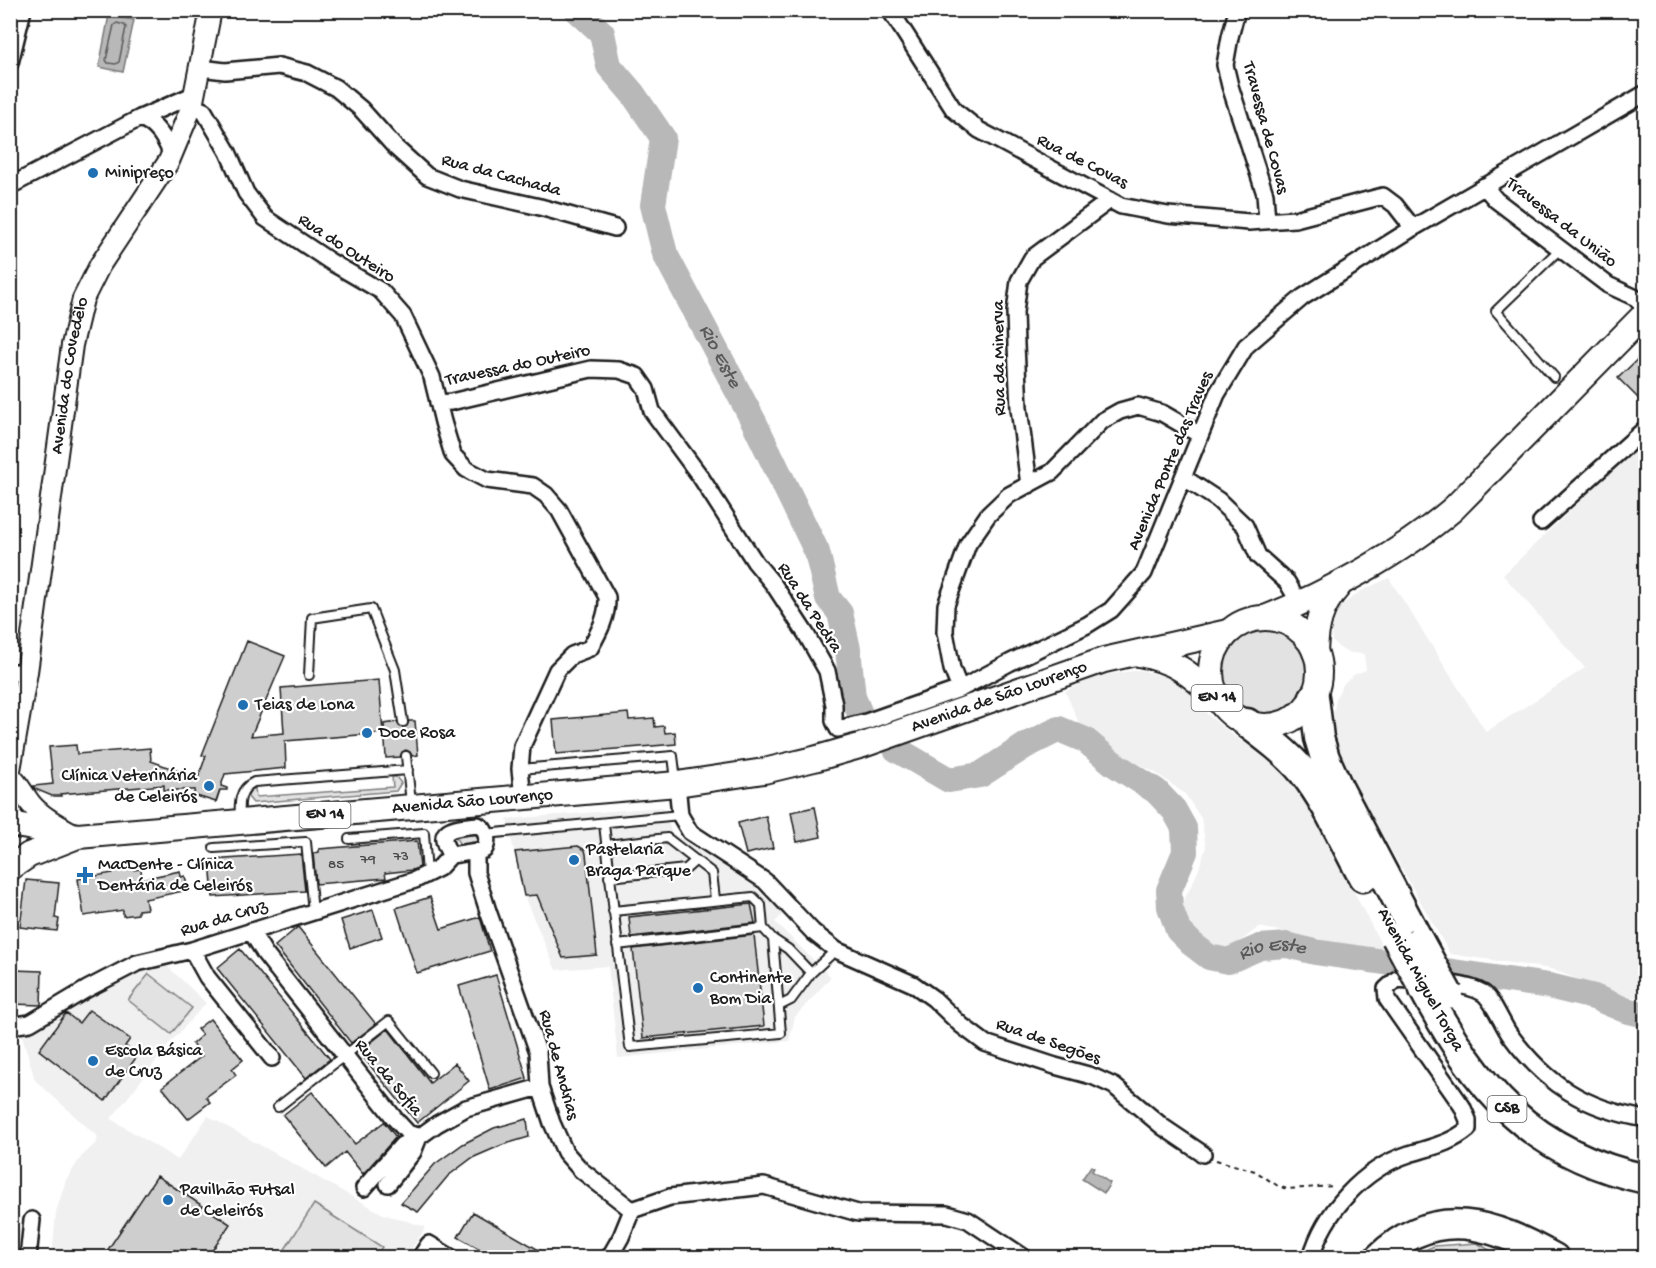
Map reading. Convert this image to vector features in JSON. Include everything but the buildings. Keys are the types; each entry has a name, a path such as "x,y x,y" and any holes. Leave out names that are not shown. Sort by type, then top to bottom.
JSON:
{"highway":[{"name":"Avenida Miguel Torga","path":"1314,697 1319,738 1325,758 1408,939 1436,992 1506,1080 1527,1101 1551,1120 1579,1136 1608,1148 1646,1159"},
{"name":"Avenida Miguel Torga","path":"1247,723 1283,751 1303,773 1408,939"},
{"name":"Avenida Miguel Torga","path":"1436,992 1440,1020 1481,1082 1502,1105 1550,1142 1576,1156 1602,1167 1646,1179"},
{"path":"1379,1257 1391,1247 1416,1233 1443,1224 1462,1223 1504,1232 1554,1257"},
{"path":"1401,1257 1422,1245 1457,1238 1490,1243 1515,1257"}],"main road":[{"name":"Avenida de São Lourenço","path":"863,745 956,701 1104,660 1228,632 1250,620 1265,618 1300,604 1343,581 1413,540 1453,509 1646,313"},
{"name":"Avenida de São Lourenço","path":"1315,652 1318,617 1343,581"},
{"name":"Avenida de São Lourenço","path":"1137,653 1157,657 1187,671 1216,698 1227,712 1247,723 1257,727 1274,727 1291,721 1305,711 1314,697 1320,680 1319,663 1306,637 1297,628 1286,622 1265,618"},
{"name":"EN 14","path":"1216,698 1211,681 1211,664 1220,641 1228,632"},
{"name":"Avenida São Lourenço","path":"78,836 411,807 463,815 523,798 677,784 772,770 863,745"},
{"name":"EN 14","path":"12,820 78,836"},
{"name":"EN 14","path":"12,820 22,832 25,847 24,854 14,868"},
{"name":"EN 14","path":"14,868 43,849 78,836"}],"street":[{"path":"10,63 23,10"},
{"name":"Avenida do Covedêlo","path":"10,770 19,672 72,345 83,299 100,265 172,155 193,100 211,10"},
{"name":"Rua de Covas","path":"890,10 954,110 979,130 1121,206 1168,215 1249,222 1295,219 1383,196 1395,205 1413,228"},
{"name":"Travessa de Covas","path":"1237,10 1226,65 1230,86 1265,194 1267,221"},
{"name":"Rua da Cachada","path":"201,68 225,71 279,66 307,73 336,88 361,109 395,147 427,176 459,189 540,207 615,228"},
{"name":"Avenida Ponte das Traves","path":"956,701 1009,663 1087,625 1111,610 1144,573 1217,394 1246,346 1303,297 1413,228 1646,93"},
{"path":"10,186 140,118 193,100"},
{"name":"Rua do Outeiro","path":"193,100 204,111 228,152 246,193 265,218 331,262 381,291 403,316 432,377 453,455 466,468 487,480 532,486 546,495 559,510 607,597 608,607 605,618 590,648 572,655 552,678 522,746 520,769 523,798"},
{"path":"140,118 151,122 166,141 172,155"},
{"name":"Travessa da União","path":"1484,186 1496,200 1608,285 1634,297 1646,307"},
{"name":"Rua da Minerva","path":"1029,485 1019,408 1015,312 1019,281 1032,258 1110,200"},
{"name":"Travessa do Outeiro","path":"438,403 451,402 591,369 607,368 629,372 637,376 646,389 652,411"},
{"path":"956,701 945,632 945,605 968,544 988,515 1009,495 1052,472 1082,444 1102,421 1120,411 1138,406 1162,413 1200,435"},
{"name":"Rua da Pedra","path":"652,411 700,476 754,562 774,585 806,634 826,671 834,705 834,720 838,729 956,701"},
{"path":"1541,522 1646,428"},
{"path":"1183,477 1218,500 1245,526 1258,556 1287,582 1300,604"},
{"path":"10,776 17,782 32,806 51,822 78,836"},
{"path":"677,784 680,815"},
{"path":"463,815 482,827 485,834 486,846 481,852 451,855 445,836 463,815"},
{"name":"Rua de Segões","path":"680,815 690,832 765,881 813,932 836,950 913,984 985,1043 1092,1076 1114,1086 1163,1127 1203,1154"},
{"name":"Rua de Andrias","path":"476,853 476,873 538,1052 540,1087 552,1123 565,1152 581,1170 632,1210"},
{"name":"Rua da Cruz","path":"10,1026 30,1023 137,963 192,950 415,880 439,868 451,855"},
{"name":"Rua da Sofia","path":"251,931 265,954 345,1057 408,1133 419,1137 466,1108 540,1087"},
{"path":"192,950 207,977 272,1058"},
{"path":"1311,1257 1330,1216 1353,1188 1383,1164 1447,1143 1468,1129 1468,1120 1462,1106 1430,1064 1387,999 1386,989 1397,980 1475,988 1486,995 1509,1033 1535,1066 1562,1089 1602,1108 1646,1119"},
{"path":"388,1184 413,1152 419,1137"},
{"path":"364,1188 402,1145 419,1137"},
{"path":"609,1257 621,1237 632,1210 670,1197 764,1186 858,1213 948,1214 968,1220 1025,1257"},
{"path":"28,1257 32,1220"},
{"path":"420,1257 429,1244 452,1257"}],"lane":[{"path":"1554,377 1496,311 1561,248"},
{"path":"309,675 312,618 371,609 395,670 403,722"},
{"path":"406,756 411,807"},
{"path":"520,769 673,756 677,784"},
{"path":"240,822 239,805 242,792 246,786 254,783 408,770"},
{"path":"485,834 680,815"},
{"path":"604,824 630,1047 781,1033 773,939"},
{"path":"349,839 424,833 427,874"},
{"path":"606,845 667,838 712,873 715,899"},
{"path":"214,848 306,842 313,912"},
{"path":"609,877 686,869 696,860"},
{"path":"613,912 715,899 753,897 761,905 763,928 811,972"},
{"path":"617,945 763,928"},
{"path":"779,1006 791,1000 811,972 836,950"},
{"path":"278,1107 389,1021 431,1073"}],"path":[{"path":"1203,1154 1215,1160 1255,1171 1287,1189 1334,1186 1353,1188"}],"shaded area":[{"path":"1645,441 1645,998 1621,996 1551,969 1450,954 1364,802 1339,749 1333,719 1336,697 1344,683 1355,674 1366,670 1364,654 1341,649 1332,641 1332,622 1339,607 1361,591 1389,578 1486,732 1585,668 1503,575"},
{"path":"1265,630 1288,637 1300,649 1307,672 1300,695 1288,707 1265,714 1242,707 1230,695 1223,672 1230,649 1242,637"},
{"path":"1140,670 1171,678 1193,690 1208,715 1238,739 1266,754 1294,784 1323,832 1385,952 1259,927 1222,951 1204,943 1188,922 1183,902 1197,874 1206,847 1201,818 1185,794 1155,772 1108,749 1078,721 1065,691 1097,676"},
{"path":"392,777 396,777 401,783 396,791 253,803 248,797 249,791 255,788 256,797 393,787"},
{"path":"662,807 672,833 755,887 783,914 775,922 831,977 795,1017 789,1041 618,1058 608,966 556,970 524,896 507,819"},
{"path":"479,832 482,845 462,848 457,840 457,834"},
{"path":"166,965 206,1003 171,1042 111,1119 178,1160 208,1116 383,1214 426,1227 406,1257 52,1257 56,1212 66,1180 98,1137 35,1080 21,1032 30,1030 134,971 151,970"},
{"path":"149,974 192,1008 171,1034 128,1000"},
{"path":"314,1204 382,1247 376,1257 280,1257"},
{"path":"1477,1243 1502,1257 1409,1257 1434,1246"}],"water":[{"path":"109,15 134,20 123,72 99,67"},
{"path":"1091,1166 1094,1168 1092,1171 1110,1183 1104,1193 1082,1179"}],"waterway":[{"name":"Rio Este","path":"577,10 602,33 609,66 633,94 663,138 653,205 665,254 754,422 817,552 828,598 840,613 848,649 853,697 861,716"},
{"name":"Rio Este","path":"896,749 949,780 980,775 1025,746 1059,729 1085,740 1114,764 1156,791 1174,810 1184,828 1185,852 1169,890 1170,907 1178,930 1209,957 1228,961 1260,947 1287,945 1315,952 1549,986 1594,997 1625,1010 1646,1015"}],"place":[{"name":"Minipreço","path":"93,173"},
{"name":"Teias de Lona","path":"243,705"},
{"name":"Doce Rosa","path":"367,733"},
{"name":"Clínica Veterinária de Celeirós","path":"209,786"},
{"name":"Pastelaria Braga Parque","path":"574,860"},
{"name":"MacDente - Clínica Dentária de Celeirós","path":"85,875"},
{"name":"Continente Bom Dia","path":"698,988"},
{"name":"Escola Básica de Cruz","path":"93,1061"},
{"name":"Pavilhão Futsal de Celeirós","path":"168,1200"}]}
